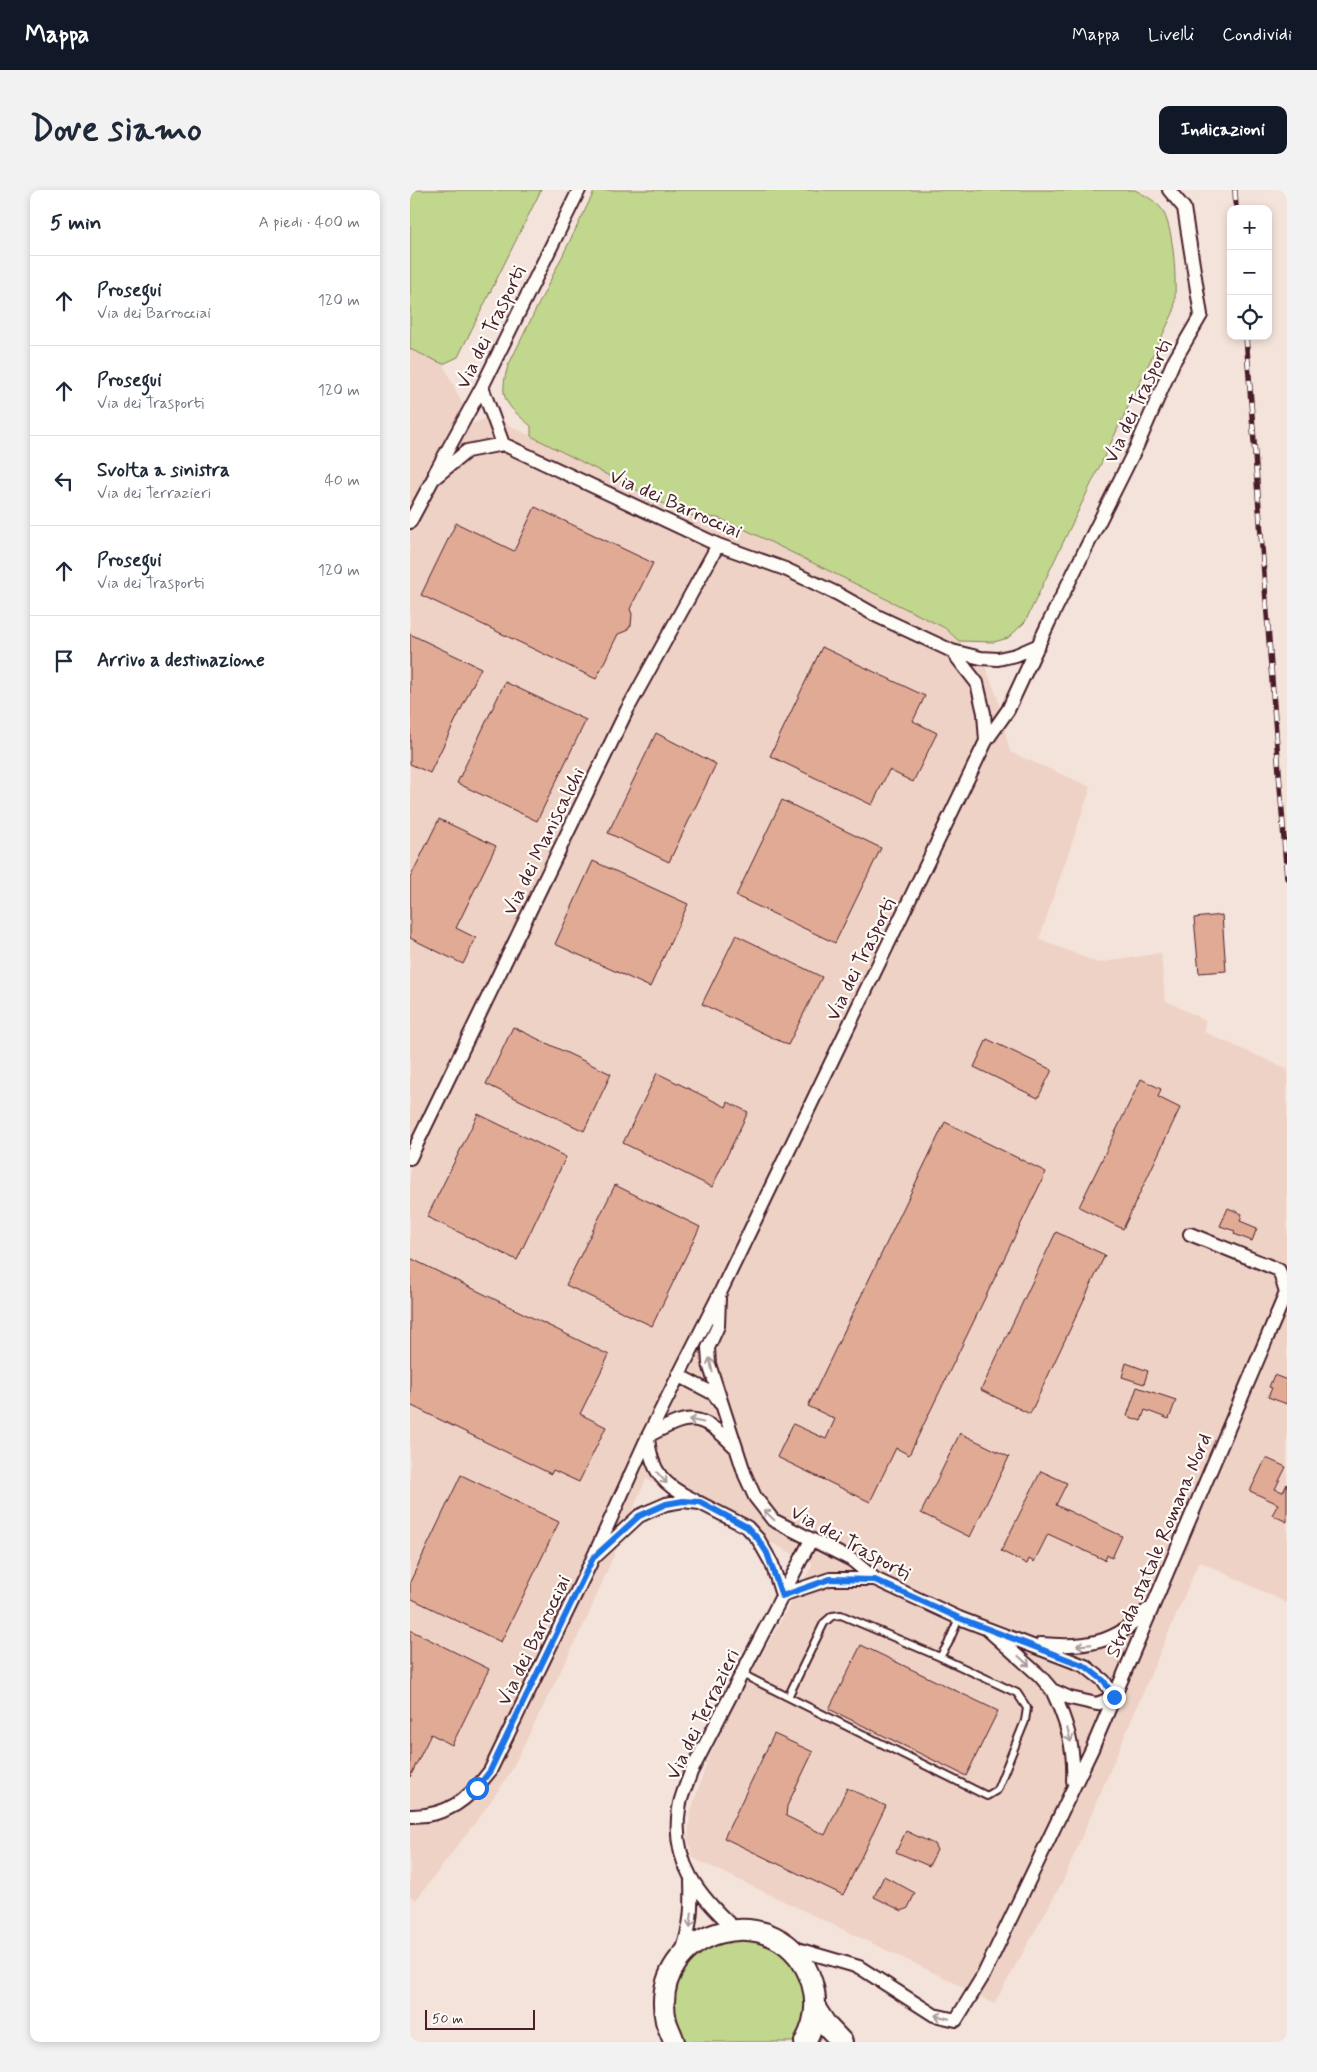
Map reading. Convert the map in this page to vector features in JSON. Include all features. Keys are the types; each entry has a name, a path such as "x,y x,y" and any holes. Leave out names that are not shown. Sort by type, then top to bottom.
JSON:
{"main road":[{"path":"674,2042 666,2021 664,1998 669,1976 681,1957 705,1937 735,1929 763,1932 788,1946 800,1959 809,1974 814,1991 815,2008 812,2025 805,2042"},
{"path":"815,2008 826,2025 842,2042"}],"street":[{"name":"Via dei Trasporti","path":"433,479 482,386 578,190"},
{"name":"Via dei Trasporti","path":"648,1436 720,1293 986,741 1008,710 1049,622 1138,446 1173,363 1201,316 1184,208 1169,190"},
{"path":"410,522 433,479 467,450 503,444 482,386"},
{"name":"Via dei Barrocciai","path":"503,444 718,545 785,569 838,594 877,616 952,651 981,658 998,659 1016,655 1039,645"},
{"name":"Via dei Maniscalchi","path":"410,1158 627,710 718,545"},
{"name":"Via dei Barrocciai","path":"952,651 977,683 984,713 986,741"},
{"name":"Strada statale Romana Nord","path":"788,1946 859,1967 934,2015 956,2020 983,1976 1072,1790 1114,1697 1286,1293 1279,1270 1190,1234"},
{"name":"Via dei Trasporti","path":"720,1293 718,1326 708,1348 709,1364 736,1448 754,1497 762,1509 773,1520 852,1560 875,1580 959,1618 1085,1666 1104,1681 1114,1697 1097,1704 1070,1698 1052,1690"},
{"name":"Via dei Trasporti","path":"678,1375 714,1394 723,1407"},
{"name":"Via dei Trasporti","path":"648,1436 679,1420 690,1418 701,1420 711,1426 736,1448"},
{"path":"648,1436 650,1455 659,1476 684,1495 747,1527 758,1539 772,1564 782,1596 830,1579 875,1580"},
{"name":"Via dei Barrocciai","path":"410,1816 437,1814 461,1802 477,1788 490,1771 593,1558 648,1436"},
{"path":"593,1558 639,1516 666,1504 683,1501 700,1502"},
{"name":"Via dei Terrazieri","path":"735,1929 714,1910 691,1881 683,1865 677,1838 679,1808 691,1772 811,1540"},
{"name":"Via dei Trasporti","path":"1021,1642 1064,1646 1092,1644 1115,1635 1136,1622 1154,1602"},
{"name":"Via dei Trasporti","path":"987,1629 1040,1676 1052,1690 1070,1735 1074,1762 1072,1790"},
{"name":"Via dei Terrazieri","path":"681,1957 690,1931 692,1914 691,1881"}],"lane":[{"path":"742,1674 788,1697 987,1796 997,1790 1025,1721 1027,1708 1017,1693 940,1657 841,1615 832,1616 824,1623 788,1697"},
{"path":"940,1657 959,1618"}],"shaded area":[{"path":"410,349 443,364 472,424 484,419 501,421 686,515 718,518 746,530 945,628 985,666 997,696 1010,752 1091,787 1039,939 1098,963 1161,953 1165,1000 1205,1021 1204,1032 1287,1069 1287,1603 1199,1561 1063,1881 994,2004 947,1979 693,1858 688,1839 690,1814 707,1762 739,1695 813,1564 646,1479 587,1618 509,1775 416,1900 410,1896"}],"green space":[{"path":"410,190 541,190 458,357 443,364 410,349"},
{"path":"595,190 1135,190 1148,197 1160,207 1165,215 1172,241 1175,272 1174,311 1025,622 1008,638 994,642 959,641 945,628 746,530 718,518 686,515 531,436 531,426 515,412 506,400 504,394 505,377 508,366"},
{"path":"728,1940 751,1940 769,1946 779,1952 796,1971 804,1994 805,2007 800,2031 793,2042 687,2042 677,2019 675,2006 678,1983 683,1972 690,1961 712,1945"}],"building":[{"path":"535,507 653,563 630,609 632,614 631,625 626,631 618,634 596,679 421,595 456,523 514,551"},
{"path":"410,634 481,668 430,773 410,764"},
{"path":"822,647 925,696 913,721 937,733 913,782 889,770 872,805 770,756"},
{"path":"505,682 586,720 537,821 457,783"},
{"path":"656,733 716,764 669,862 608,833"},
{"path":"782,800 881,848 835,943 736,896"},
{"path":"439,819 496,846 456,928 476,938 463,964 410,938 410,878"},
{"path":"593,861 688,904 650,987 555,944"},
{"path":"1222,915 1226,971 1199,973 1194,918"},
{"path":"736,935 822,977 788,1045 702,1004"},
{"path":"513,1027 611,1074 584,1131 486,1084"},
{"path":"987,1039 1052,1070 1038,1098 974,1067"},
{"path":"657,1073 726,1107 728,1102 748,1112 712,1187 623,1143"},
{"path":"1141,1079 1161,1089 1158,1097 1180,1108 1123,1229 1079,1207"},
{"path":"478,1114 566,1157 517,1260 427,1217"},
{"path":"945,1122 1046,1172 909,1455 896,1448 870,1502 777,1457 793,1424 826,1439 835,1419 808,1406"},
{"path":"615,1185 700,1227 652,1326 566,1285"},
{"path":"1228,1208 1242,1214 1240,1221 1257,1228 1252,1241 1234,1234 1235,1231 1220,1226"},
{"path":"1056,1232 1105,1255 1030,1414 981,1390"},
{"path":"410,1258 609,1355 580,1414 606,1427 579,1482 553,1470 551,1474 410,1405"},
{"path":"1126,1363 1148,1371 1144,1384 1122,1377"},
{"path":"1274,1375 1287,1380 1287,1404 1268,1397 1272,1388 1269,1387"},
{"path":"1137,1387 1176,1400 1169,1419 1145,1410 1141,1421 1127,1416"},
{"path":"960,1433 1009,1457 970,1537 921,1513"},
{"path":"1266,1458 1286,1467 1275,1489 1283,1492 1287,1484 1287,1522 1272,1515 1278,1504 1250,1491"},
{"path":"1041,1471 1067,1483 1056,1505 1122,1536 1112,1558 1107,1555 1105,1560 1048,1534 1034,1562 1029,1559 1027,1564 1001,1551"},
{"path":"461,1475 559,1522 501,1642 410,1598 410,1582"},
{"path":"410,1630 489,1669 452,1745 431,1734 410,1777"},
{"path":"861,1645 998,1711 966,1776 829,1709"},
{"path":"774,1734 813,1752 787,1806 786,1816 825,1835 847,1788 886,1806 843,1895 724,1838"},
{"path":"906,1831 934,1844 937,1850 929,1866 896,1852"},
{"path":"884,1876 915,1893 908,1908 902,1911 874,1897"}],"railway":[{"path":"1235,190 1236,205"},
{"path":"1246,340 1287,878"}],"route":[{"path":"477,1788 490,1771 593,1558 639,1516 666,1504 683,1501 700,1502 747,1527 767,1553 782,1596 830,1579 875,1580 959,1618 1085,1666 1104,1681 1114,1697"}]}
